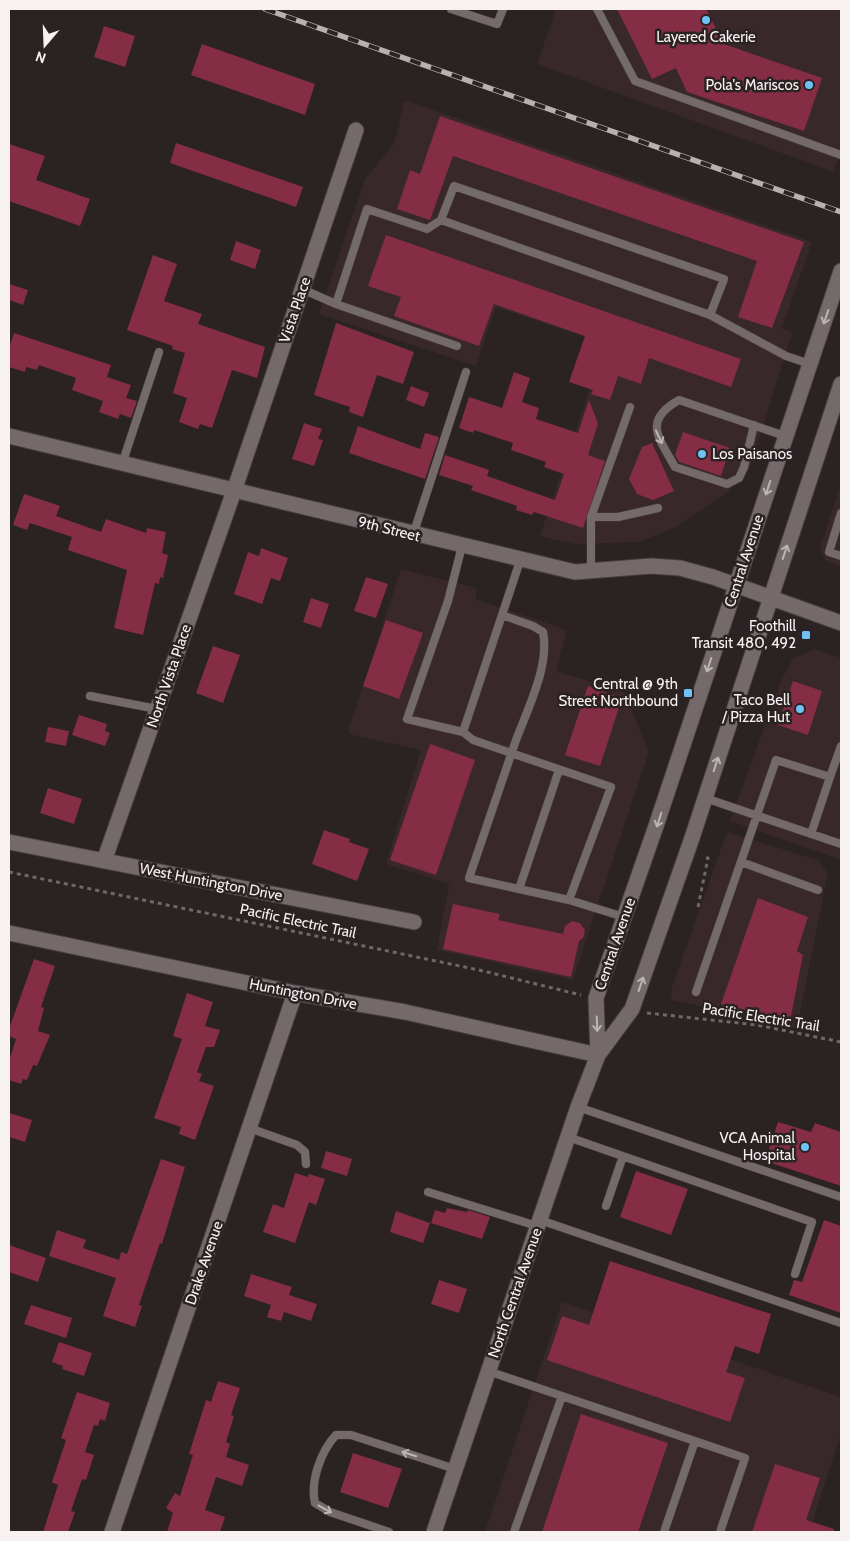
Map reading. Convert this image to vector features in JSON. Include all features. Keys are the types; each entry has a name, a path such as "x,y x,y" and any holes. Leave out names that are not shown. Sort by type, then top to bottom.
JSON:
{"street":[{"name":"Vista Place","path":"234,491 356,130"},
{"name":"Central Avenue","path":"598,1055 596,998 841,271"},
{"path":"598,1055 632,1010 705,798 770,599 837,412 841,384"},
{"name":"9th Street","path":"9,436 520,561 575,572 651,566 680,568 841,623"},
{"name":"North Vista Place","path":"104,861 234,491"},
{"name":"West Huntington Drive","path":"9,842 414,922"},
{"name":"Huntington Drive","path":"9,933 295,993 405,1012 598,1055"},
{"name":"Drake Avenue","path":"112,1532 295,993"},
{"name":"North Central Avenue","path":"434,1532 538,1223 598,1055"}],"lane":[{"path":"451,9 497,24 502,9"},
{"path":"597,9 635,81 841,155"},
{"path":"336,304 367,209 427,230 441,220 454,186 724,279 710,315"},
{"path":"441,220 710,315 786,356 810,364"},
{"path":"302,289 336,304 457,346"},
{"path":"122,464 159,352"},
{"path":"413,534 466,372"},
{"path":"754,425 744,467 739,478 727,484 675,467 655,431 657,420 664,408 678,400 754,425 785,436"},
{"path":"591,571 591,517 630,407"},
{"path":"591,517 618,517 658,508"},
{"path":"841,513 829,552 841,556"},
{"path":"462,546 448,601 407,719 463,732 473,740 611,787 569,900"},
{"path":"463,732 520,561"},
{"path":"502,615 533,626 543,632 546,646 544,660 469,878 569,900 624,917"},
{"path":"90,696 157,709"},
{"path":"811,834 841,746"},
{"path":"696,992 776,760 830,778"},
{"path":"519,889 559,770"},
{"path":"705,798 841,844"},
{"path":"742,862 818,890"},
{"path":"578,1108 841,1197"},
{"path":"249,1128 297,1145 305,1152 306,1164"},
{"path":"568,1137 812,1222 795,1274"},
{"path":"606,1206 623,1156"},
{"path":"428,1192 538,1223 841,1323"},
{"path":"488,1371 745,1458 720,1532"},
{"path":"514,1532 562,1396"},
{"path":"389,1532 330,1512 315,1503 312,1490 326,1445 336,1435 351,1435 455,1469"},
{"path":"664,1532 695,1441"}],"path":[{"path":"698,907 708,858 703,857"},
{"name":"Pacific Electric Trail","path":"9,872 479,970 582,996"},
{"name":"Pacific Electric Trail","path":"648,1014 757,1024 841,1042"}],"shaded area":[{"path":"556,9 841,9 841,150 834,172 537,64"},
{"path":"404,101 812,242 782,328 792,333 749,470 728,492 674,528 639,542 575,544 540,536 605,344 496,307 476,366 319,314 365,179 395,142"},
{"path":"841,484 841,567 825,560 820,548"},
{"path":"401,569 477,588 475,599 567,630 556,671 624,692 649,751 573,980 437,950 449,884 386,864 421,750 349,734 349,728"},
{"path":"814,649 841,658 841,860 730,821 782,679 793,658"},
{"path":"727,832 818,860 828,873 797,1028 672,1000 673,984"},
{"path":"562,1302 841,1397 841,1434 809,1532 485,1532"}],"building":[{"path":"617,9 706,9 724,44 822,78 804,131 687,92 676,68 652,79"},
{"path":"104,26 135,36 125,67 94,57"},
{"path":"202,44 315,84 305,115 191,75"},
{"path":"440,116 804,242 772,328 738,317 757,261 453,156 430,220 397,209 410,170 420,174"},
{"path":"176,143 303,187 296,207 170,163"},
{"path":"9,144 45,156 36,180 90,199 80,226 9,201"},
{"path":"386,235 741,359 731,387 649,358 641,384 618,376 610,400 591,394 593,390 569,382 585,336 494,304 479,346 394,316 401,297 368,286"},
{"path":"236,241 261,250 255,269 230,260"},
{"path":"153,255 177,264 164,301 202,314 198,324 265,347 257,378 232,370 212,428 200,424 198,429 179,422 187,398 173,393 185,353 172,349 173,346 127,330"},
{"path":"9,284 28,290 23,305 9,300"},
{"path":"336,323 414,352 403,384 377,375 363,417 349,412 350,407 314,395"},
{"path":"14,333 111,365 107,377 131,385 126,398 137,401 131,418 120,414 118,419 99,412 103,401 72,390 76,378 39,365 37,370 26,367 25,372 9,367 9,348"},
{"path":"514,372 530,378 522,402 539,408 536,419 578,433 589,400 598,424 588,455 605,461 583,528 534,512 532,515 516,510 517,506 471,490 473,486 439,475 445,455 489,470 487,476 555,500 564,474 544,467 546,462 511,450 513,443 474,430 473,433 459,428 469,397 502,408"},
{"path":"411,386 429,393 424,407 406,400"},
{"path":"304,423 322,429 318,439 323,440 314,466 292,459"},
{"path":"358,426 420,449 425,433 439,437 425,479 349,453"},
{"name":"Los Paisanos","path":"683,432 730,448 721,476 679,462 675,455"},
{"path":"652,443 674,491 653,500 637,494 629,479 642,447"},
{"path":"24,494 60,506 56,516 101,532 106,519 146,533 147,528 166,532 162,553 168,555 163,578 160,577 159,584 155,583 143,635 114,628 127,570 68,550 72,537 30,523 27,530 13,525"},
{"path":"261,548 288,558 280,581 271,578 262,604 234,594 248,552 259,556"},
{"path":"366,577 388,584 376,618 354,611"},
{"path":"311,598 329,604 321,628 303,622"},
{"path":"386,620 423,633 399,699 363,686"},
{"path":"213,646 240,655 223,703 196,693"},
{"path":"793,681 822,691 808,735 778,725"},
{"path":"588,686 622,698 600,766 565,755"},
{"path":"79,715 107,724 105,731 110,733 105,746 72,735"},
{"path":"48,727 69,731 66,746 45,742"},
{"path":"430,744 475,760 436,875 390,860"},
{"path":"48,788 82,799 74,824 40,813"},
{"path":"324,830 350,839 349,842 369,849 357,881 312,864"},
{"path":"758,898 808,917 797,951 803,955 790,1021 721,1004"},
{"path":"453,904 500,914 498,920 563,934 565,926 572,921 580,923 585,930 583,938 579,941 571,977 443,949"},
{"path":"34,959 55,966 41,1007 44,1008 38,1031 50,1035 37,1066 33,1065 27,1080 23,1079 21,1084 9,1080 9,1061 16,1039 9,1036 9,1029"},
{"path":"187,993 213,1002 205,1026 220,1030 214,1047 206,1047 197,1072 202,1074 199,1081 214,1086 195,1140 179,1134 181,1127 154,1118 182,1039 173,1036"},
{"path":"9,1113 32,1120 25,1142 9,1137"},
{"name":"VCA Animal Hospital","path":"778,1122 811,1132 815,1123 841,1132 841,1186 765,1161"},
{"path":"326,1151 352,1159 347,1176 321,1168"},
{"path":"161,1159 185,1167 162,1244 160,1243 139,1305 142,1306 135,1327 103,1316 116,1278 49,1256 57,1230 86,1240 83,1248 119,1260 121,1252 127,1254"},
{"path":"636,1171 688,1189 671,1235 620,1217"},
{"path":"295,1173 308,1177 309,1174 325,1179 316,1205 309,1202 295,1243 263,1232 273,1204 284,1208"},
{"path":"447,1208 467,1212 468,1210 490,1217 482,1239 431,1223 435,1210 445,1213"},
{"path":"396,1211 430,1223 423,1243 390,1232"},
{"path":"824,1220 841,1226 841,1313 789,1295 794,1280 802,1282"},
{"path":"9,1245 46,1258 38,1282 9,1272"},
{"path":"610,1261 771,1314 759,1354 735,1346 726,1372 745,1378 730,1422 547,1360 562,1316 589,1325"},
{"path":"251,1274 292,1287 289,1295 317,1304 311,1321 284,1312 281,1321 267,1317 271,1305 244,1296"},
{"path":"439,1280 467,1289 459,1313 431,1304"},
{"path":"31,1305 72,1318 66,1338 24,1324"},
{"path":"59,1342 92,1353 84,1376 62,1369 63,1366 52,1362"},
{"path":"218,1381 240,1388 231,1415 234,1416 226,1442 230,1444 226,1457 249,1465 242,1486 216,1477 205,1510 225,1517 220,1532 167,1532 173,1513 166,1508 175,1493 180,1496 193,1455 189,1454 206,1400 211,1402"},
{"path":"77,1392 110,1403 105,1421 100,1419 98,1426 94,1425 85,1452 94,1455 86,1480 82,1479 71,1511 75,1512 68,1532 43,1532 58,1485 52,1482 66,1440 61,1438"},
{"path":"581,1414 668,1443 638,1532 542,1532"},
{"path":"353,1453 402,1469 388,1508 340,1492"},
{"path":"775,1464 820,1478 806,1520 834,1529 834,1532 752,1532"}],"railway":[{"path":"265,9 841,212"}],"place":[{"name":"Layered Cakerie","path":"706,20"},
{"name":"Pola's Mariscos","path":"809,85"},
{"name":"Los Paisanos","path":"702,454"},
{"name":"Foothill Transit 480, 492","path":"806,635"},
{"name":"Central @ 9th Street Northbound","path":"688,693"},
{"name":"Taco Bell / Pizza Hut","path":"800,709"},
{"name":"VCA Animal Hospital","path":"805,1147"}]}
